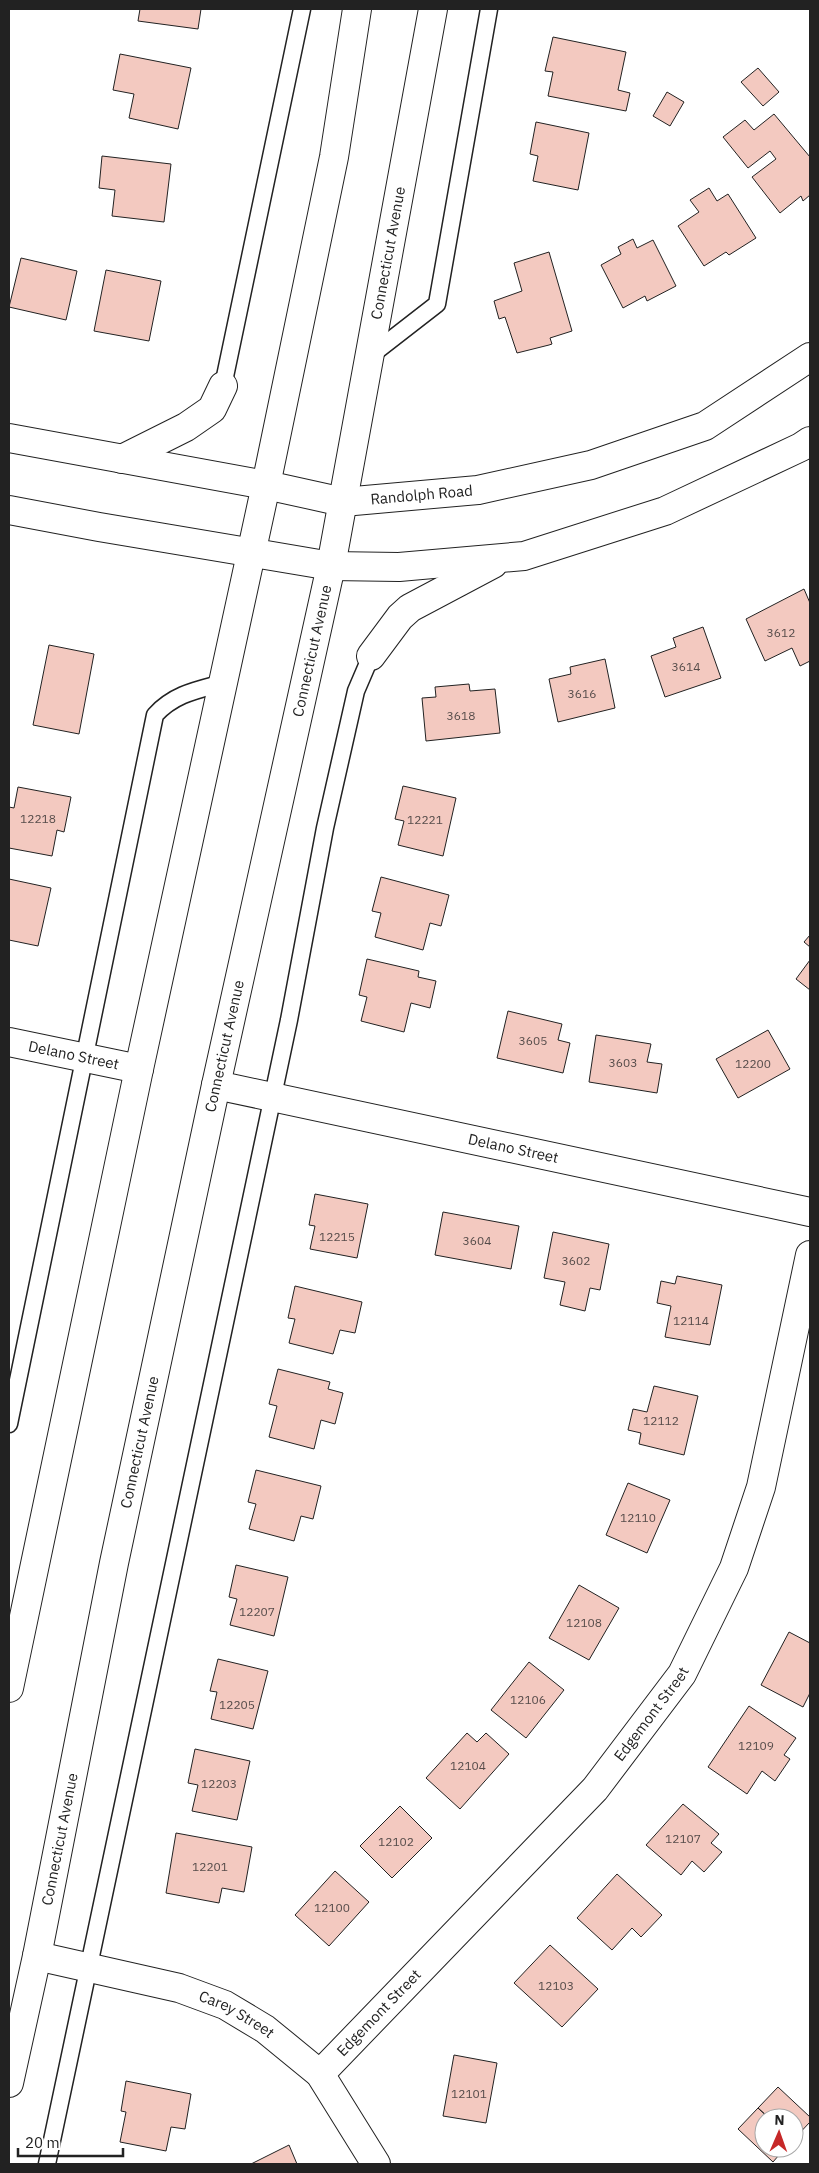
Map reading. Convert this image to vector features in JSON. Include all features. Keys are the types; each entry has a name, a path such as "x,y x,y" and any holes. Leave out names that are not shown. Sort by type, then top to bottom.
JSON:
{"main road":[{"path":"9,1688 139,1069 252,551 334,157 357,9"},
{"name":"Connecticut Avenue","path":"9,2083 37,1956 114,1563 216,1085 331,566 433,9"},
{"name":"Randolph Road","path":"9,438 266,484 343,502 478,490 591,465 705,426 810,357"},
{"path":"122,459 186,427 212,409 223,386"},
{"path":"9,510 331,566 399,568 524,556 665,511 800,448 810,441"},
{"path":"371,656 400,617 410,608 502,559"},
{"name":"Delano Street","path":"9,1042 139,1069"},
{"name":"Delano Street","path":"216,1085 810,1212"},
{"name":"Edgemont Street","path":"320,2074 595,1789 682,1674 734,1568 761,1487 810,1255"},
{"name":"Carey Street","path":"37,1956 179,1988 225,2005 265,2029 320,2074 376,2164"}],"lane":[{"path":"223,386 302,9"},
{"path":"370,356 437,304 489,9"},
{"path":"47,2164 289,1020 327,818 356,691 371,656"},
{"path":"9,1424 86,1058 155,715 176,696 223,682"}],"building":[{"path":"140,9 201,9 198,29 138,21"},
{"path":"553,37 626,52 618,90 630,93 626,111 548,96 553,72 545,71"},
{"path":"120,54 191,68 178,129 129,118 134,94 113,90"},
{"path":"758,68 779,92 763,106 741,82"},
{"path":"667,92 684,102 670,126 653,116"},
{"path":"774,114 810,157 810,195 803,201 801,196 780,213 752,177 776,159 770,151 748,168 723,137 745,120 754,130"},
{"path":"536,122 589,133 578,190 533,181 538,156 530,154"},
{"path":"102,156 171,164 164,222 112,216 115,190 99,188"},
{"path":"709,188 717,201 728,194 756,238 729,255 726,252 704,266 678,226 699,212 690,200"},
{"path":"633,239 637,248 653,240 676,286 647,301 645,296 623,308 601,265 621,254 618,247"},
{"path":"549,252 572,331 550,338 552,344 517,353 505,317 499,319 494,301 522,291 514,263"},
{"path":"21,258 77,271 66,320 9,307"},
{"path":"106,270 161,281 149,341 94,331"},
{"path":"804,589 810,603 810,661 800,666 792,648 765,661 746,619"},
{"path":"703,627 721,678 665,697 651,656 676,647 673,638"},
{"path":"49,645 94,654 79,734 33,725"},
{"path":"605,659 615,708 558,722 549,679 571,674 570,667"},
{"path":"469,684 470,691 495,689 500,733 426,741 422,698 436,697 435,687"},
{"path":"403,786 456,798 443,856 398,845 404,821 395,819"},
{"path":"18,787 71,797 64,832 57,830 52,856 9,848 9,807 14,808"},
{"path":"381,877 449,895 441,926 430,923 423,950 375,937 381,913 372,911"},
{"path":"9,879 51,888 38,946 9,940"},
{"path":"810,935 810,947 804,942"},
{"path":"367,959 419,971 418,977 436,981 430,1008 411,1003 404,1032 361,1021 367,997 359,995"},
{"path":"810,960 810,990 796,979"},
{"path":"508,1011 562,1024 558,1040 570,1043 563,1073 497,1058"},
{"path":"768,1030 790,1069 738,1098 716,1059"},
{"path":"596,1035 651,1044 647,1062 662,1064 657,1093 589,1082"},
{"path":"315,1194 368,1204 357,1258 310,1249 315,1226 309,1225"},
{"path":"443,1212 519,1226 511,1269 435,1255"},
{"path":"553,1232 609,1244 600,1290 590,1288 585,1311 560,1305 565,1282 544,1278"},
{"path":"677,1276 722,1285 710,1345 665,1337 671,1306 657,1303 661,1281 675,1284"},
{"path":"295,1286 362,1302 355,1333 340,1330 333,1354 289,1343 295,1319 288,1318"},
{"path":"278,1369 330,1382 328,1389 343,1393 335,1424 321,1420 314,1449 269,1437 277,1406 269,1404"},
{"path":"654,1386 698,1396 684,1455 639,1444 641,1433 628,1430 633,1409 647,1412"},
{"path":"256,1470 321,1486 313,1519 301,1516 294,1541 249,1529 256,1504 248,1502"},
{"path":"628,1483 670,1500 647,1553 606,1535"},
{"path":"236,1565 288,1577 274,1636 230,1625 237,1599 229,1597"},
{"path":"579,1585 619,1608 589,1660 549,1638"},
{"path":"789,1632 810,1643 810,1693 803,1707 761,1685"},
{"path":"218,1659 268,1671 253,1729 211,1719 217,1692 210,1691"},
{"path":"529,1662 564,1690 526,1738 491,1710"},
{"path":"749,1706 796,1738 784,1755 790,1759 775,1781 762,1771 747,1794 708,1767"},
{"path":"467,1733 477,1742 486,1733 509,1754 460,1809 426,1778"},
{"path":"195,1749 250,1761 237,1820 192,1811 198,1785 188,1783"},
{"path":"683,1804 719,1834 711,1843 722,1852 704,1872 692,1861 681,1875 646,1845"},
{"path":"400,1806 432,1838 392,1878 360,1846"},
{"path":"176,1833 252,1847 244,1892 222,1888 219,1903 166,1893"},
{"path":"335,1871 369,1902 329,1946 295,1915"},
{"path":"617,1874 662,1915 641,1937 632,1928 612,1950 577,1918"},
{"path":"550,1945 598,1989 562,2027 514,1983"},
{"path":"454,2055 497,2063 486,2123 443,2116"},
{"path":"126,2081 191,2094 185,2129 171,2127 166,2151 120,2142 126,2112 121,2111"},
{"path":"778,2087 800,2108 758,2108"},
{"path":"804,2111 810,2117 810,2122 804,2128"},
{"path":"754,2112 754,2144 738,2129"},
{"path":"289,2145 297,2164 251,2164"}]}
